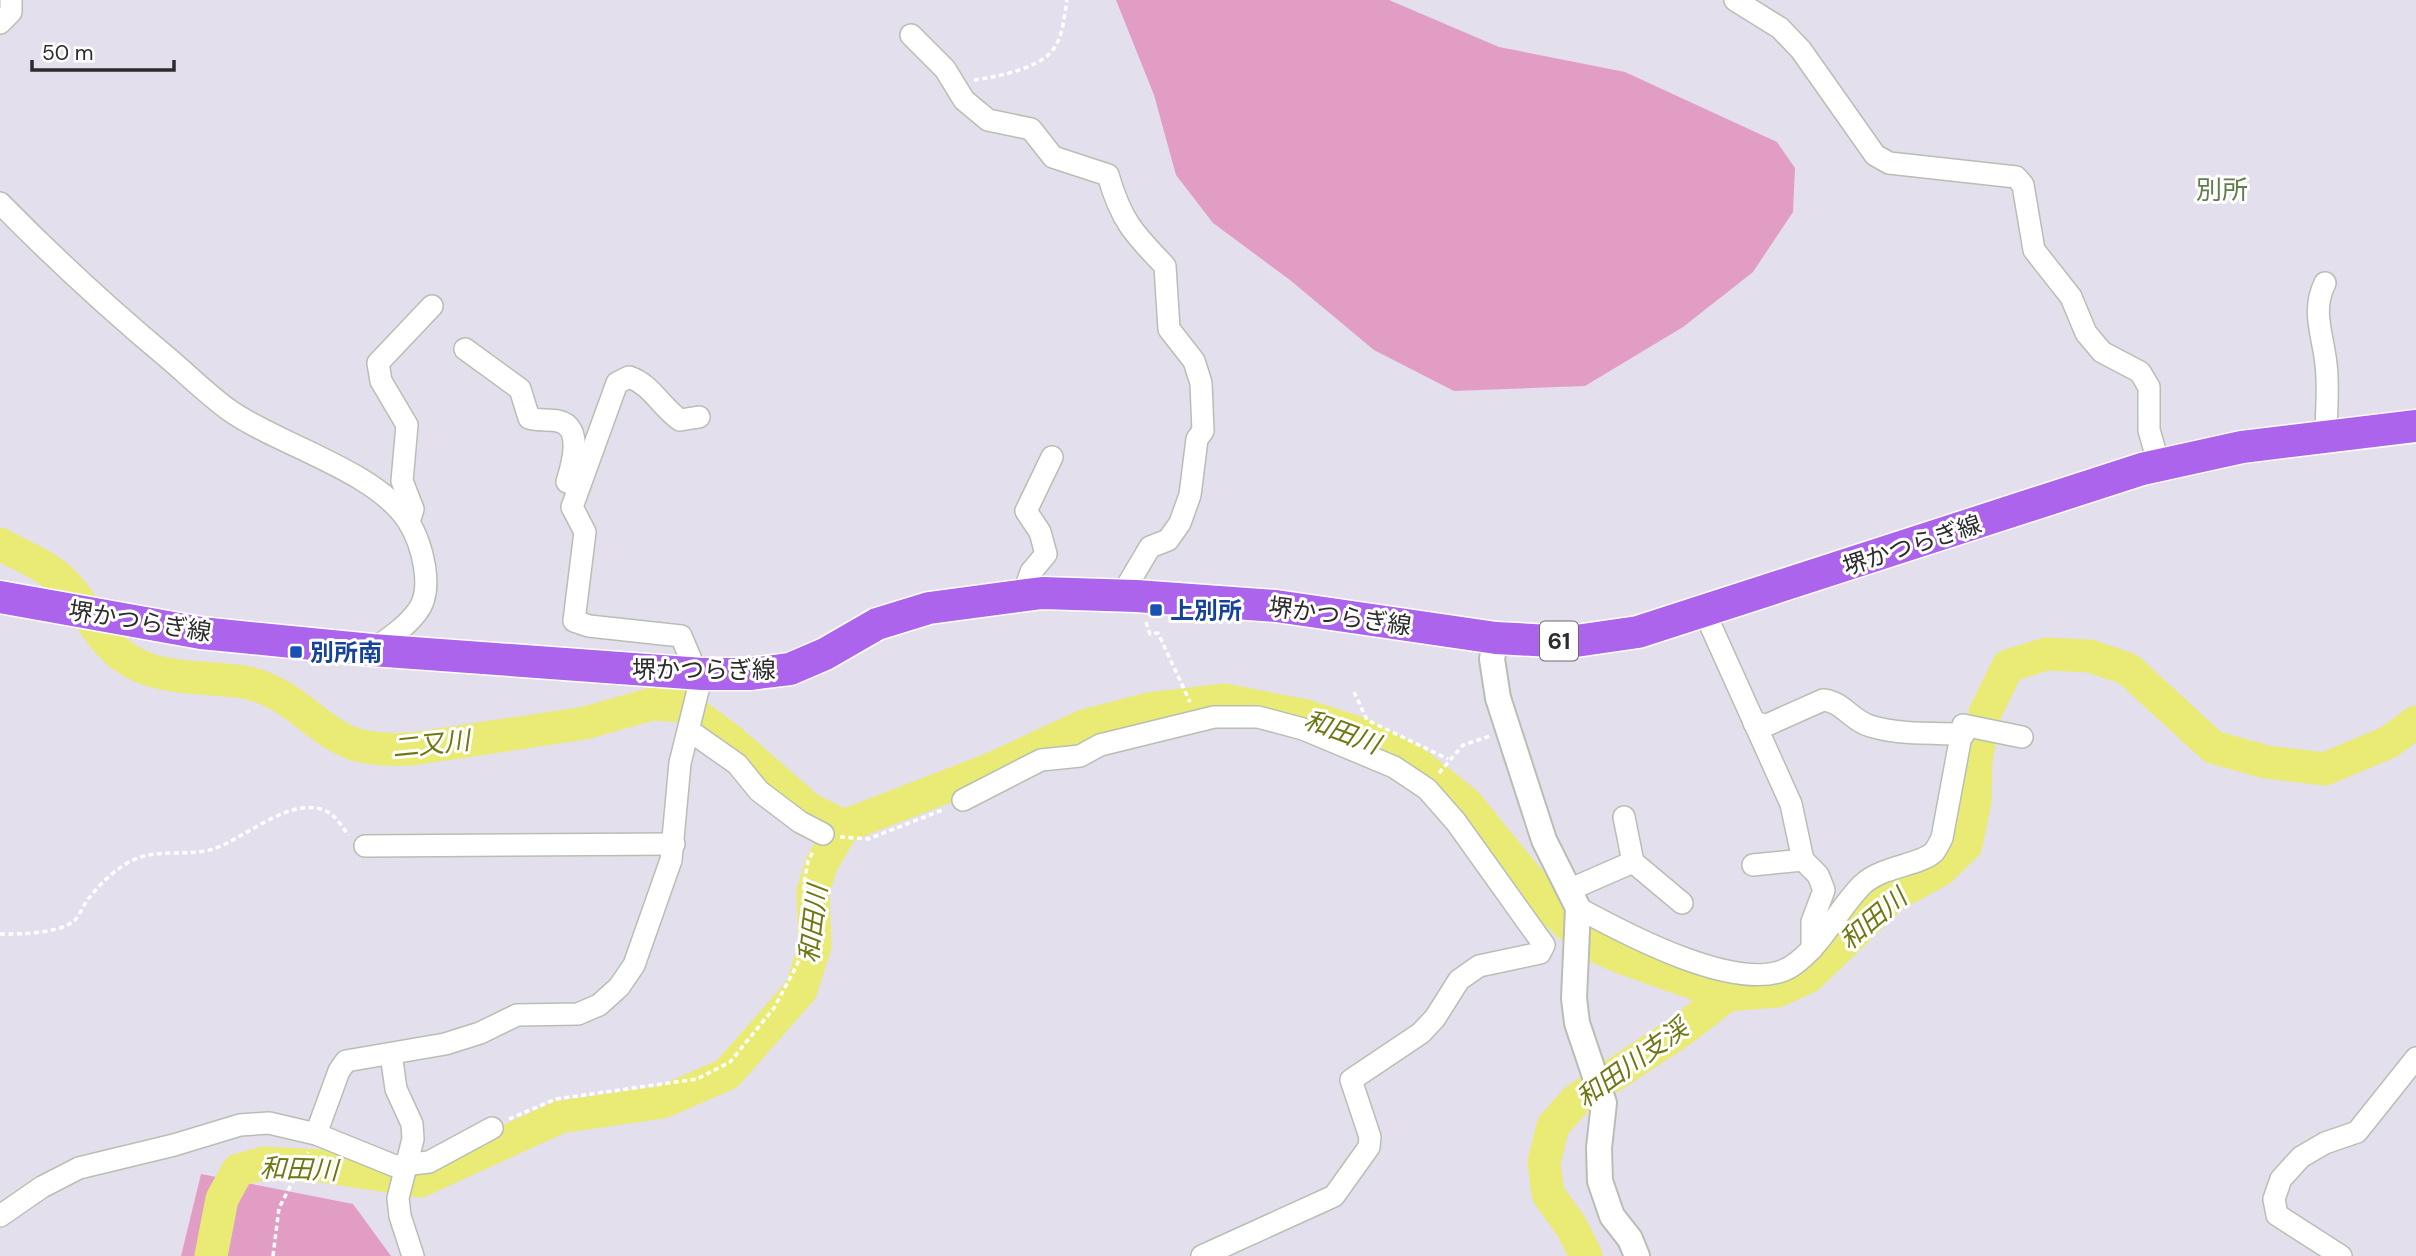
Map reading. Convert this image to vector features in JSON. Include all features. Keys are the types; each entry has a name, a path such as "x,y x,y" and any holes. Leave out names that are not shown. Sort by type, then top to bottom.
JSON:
{"main road":[{"name":"堺かつらぎ線","path":"0,597 201,633 372,650 699,674 750,674 790,669 825,654 877,624 929,608 1023,595 1129,596 1276,606 1496,638 1569,642 1637,632 2159,466 2242,447 2416,426"}],"street":[{"path":"0,23 11,12 11,0"},
{"path":"1735,0 1780,29 1801,50 1875,155 1889,163 2016,177 2023,185 2034,250 2043,265 2071,297 2087,333 2102,352 2140,372 2149,387 2149,429 2159,466"},
{"path":"911,35 946,69 964,100 988,120 1031,129 1052,158 1108,175 1118,211 1136,236 1165,266 1169,329 1194,361 1203,431 1196,439 1190,495 1180,523 1168,540 1150,547 1129,596"},
{"path":"0,203 86,289 230,410 347,473 389,500 409,522 422,557 426,586 419,611 393,636 372,650"},
{"path":"2325,282 2317,297 2318,324 2326,364 2326,437"},
{"path":"409,522 413,509 402,481 407,425 381,381 378,363 432,306"},
{"path":"314,1139 339,1071 346,1061 456,1041 480,1033 506,1017 578,1014 599,1004 618,988 634,965 674,844 680,764 690,730 699,674 681,636 589,626 574,621 585,532 564,490 575,456 572,434 567,425 529,418 520,389 465,349"},
{"path":"572,507 617,383 629,377 643,382 665,410 680,420 699,416"},
{"path":"1023,595 1031,572 1046,554 1040,532 1026,511 1052,457"},
{"path":"1704,611 1791,804 1803,860 1818,875 1824,890 1812,922 1812,948"},
{"path":"1496,638 1492,659 1498,698 1544,840 1576,906 1573,965 1577,1023 1604,1103 1599,1148 1600,1181 1612,1216 1630,1239 1637,1256"},
{"path":"1754,723 1768,725 1823,700 1833,701 1867,725 1892,731 1964,734"},
{"path":"963,800 1041,760 1080,756 1100,745 1214,717 1258,717 1303,729 1394,766 1427,789 1456,822 1544,945 1573,965"},
{"path":"1576,906 1650,947 1747,976 1770,974 1791,967 1812,948 1864,883 1884,871 1933,853 1942,838 1964,734 1963,725 2022,737"},
{"path":"690,730 737,764 759,791 800,822 823,834"},
{"path":"1624,817 1633,862 1682,903"},
{"path":"365,846 674,844"},
{"path":"1753,865 1803,860"},
{"path":"1576,906 1633,862"},
{"path":"1202,1256 1334,1196 1369,1147 1370,1137 1351,1080 1421,1033 1435,1018 1459,980 1479,966 1540,953 1544,945"},
{"path":"391,1054 396,1089 412,1124 413,1139 398,1198 400,1216 413,1256"},
{"path":"2341,1256 2277,1215 2274,1199 2281,1179 2301,1157 2325,1143 2357,1132 2416,1058"},
{"path":"0,1216 42,1187 79,1168 240,1125 269,1123 395,1166 429,1162 492,1128"}],"path":[{"path":"952,79 1009,74 1051,53 1061,33 1067,0"},
{"path":"1129,596 1150,634 1158,633 1188,693"},
{"path":"1354,692 1367,720 1448,759"},
{"path":"1444,767 1448,759 1463,745 1508,729"},
{"path":"855,839 890,832 963,800"},
{"path":"0,934 22,934 57,927 74,920 88,899 111,875 133,860 155,853 194,853 215,848 265,822 298,809 316,807 332,815 350,836 365,846"},
{"path":"492,1128 556,1099 697,1079 730,1062 774,1008 797,965 805,940 804,883 808,862 823,834"},
{"path":"273,1256 275,1227 289,1186 314,1139"}],"shaded area":[{"path":"1116,0 1389,0 1499,47 1625,72 1777,142 1795,168 1793,212 1753,272 1683,327 1585,386 1454,391 1374,350 1290,280 1213,223 1176,175 1154,95"},
{"path":"201,1174 353,1204 391,1256 181,1256"}],"waterway":[{"name":"二又川","path":"0,544 39,564 60,579 105,639 124,657 138,665 169,675 248,683 264,688 291,703 328,731 354,744 383,749 412,749 585,723 652,704 684,706 730,740 809,809 844,826"},
{"name":"和田川","path":"211,1256 222,1199 238,1170 265,1163 321,1166 420,1181 560,1117 663,1102 727,1074 801,990 815,946 813,891 822,863 844,826 989,770 1084,726 1149,709 1224,700 1306,716 1361,734 1413,761 1466,803 1555,912 1587,942 1620,957 1727,995 1777,991 1808,977 1891,897 1940,870 1966,845 1975,802 1976,760 1985,713 2008,666 2046,654 2090,656 2128,669 2213,747 2266,762 2325,769 2389,742 2416,722"},
{"name":"和田川支渓","path":"1586,1256 1571,1226 1548,1194 1544,1162 1553,1126 1576,1100 1682,1030 1727,995"}],"place":[{"name":"上別所","path":"1156,610"},
{"name":"別所南","path":"296,652"}],"district":[{"name":"別所","path":"2222,190"}]}
